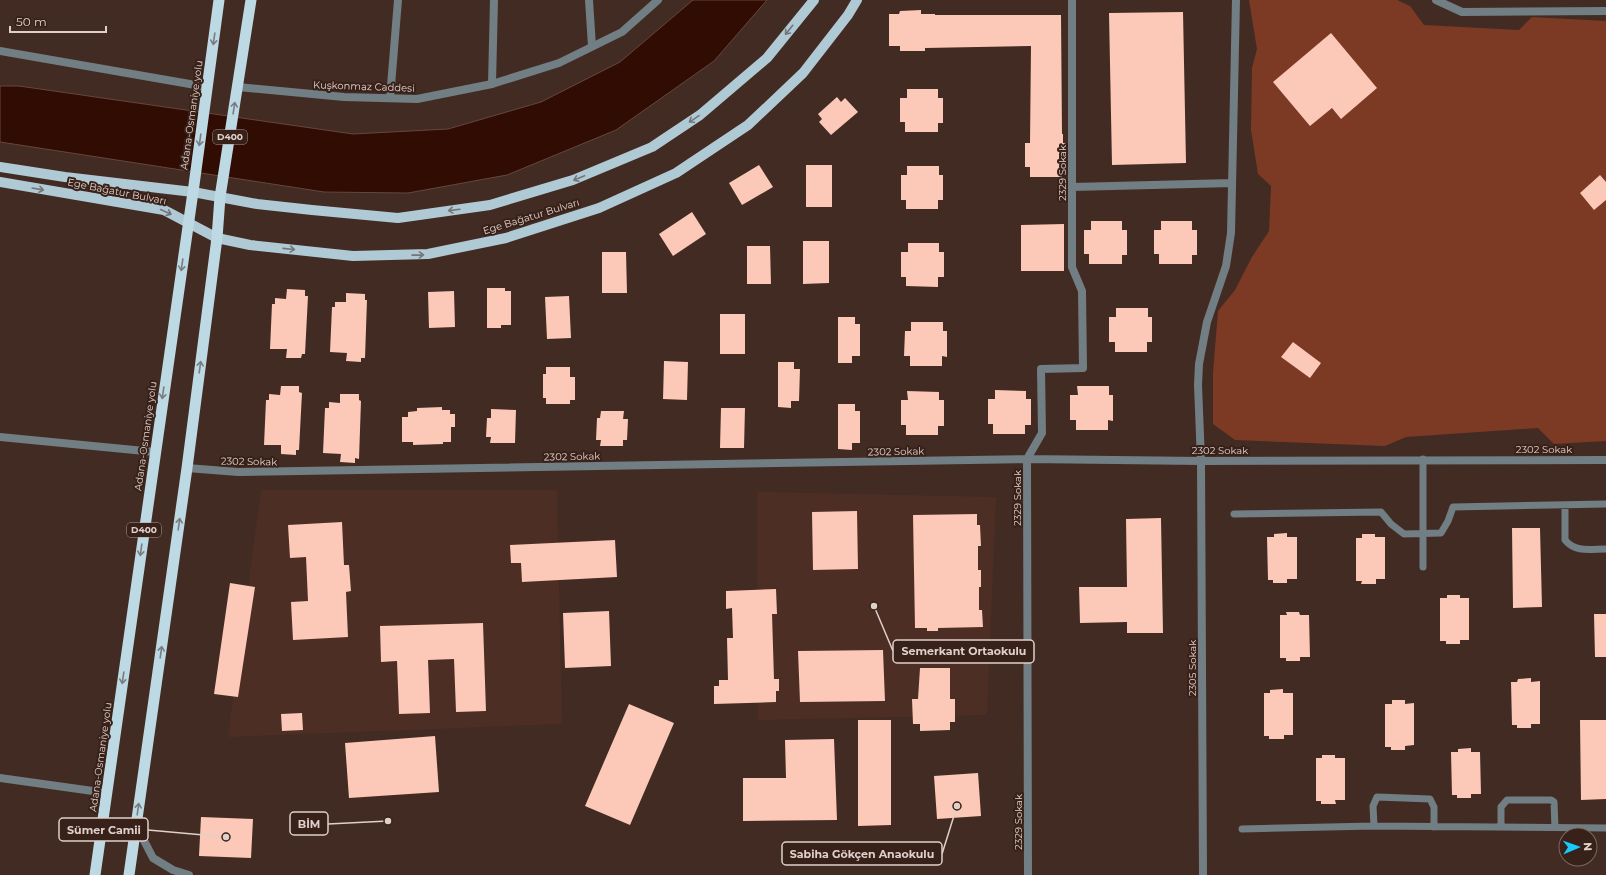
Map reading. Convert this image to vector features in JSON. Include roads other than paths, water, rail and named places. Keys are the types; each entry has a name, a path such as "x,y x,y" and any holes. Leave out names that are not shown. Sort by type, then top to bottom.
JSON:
{"highway":[{"name":"Adana-Osmaniye yolu","path":"95,875 194,188 219,0"},
{"name":"D400","path":"129,875 187,468 217,238 221,193 251,0"}],"main road":[{"name":"Ege Bağatur Bulvarı","path":"0,167 65,177 194,188 221,193 257,204 398,218 490,205 574,180 652,147 700,115 767,58 814,0"},
{"name":"Ege Bağatur Bulvarı","path":"0,182 164,210 217,238 250,245 353,256 428,254 506,238 599,208 676,173 748,125 803,74 857,0"}],"street":[{"path":"390,98 398,0"},
{"path":"492,84 494,0"},
{"path":"589,0 592,46"},
{"name":"Kuşkonmaz Caddesi","path":"238,86 344,97 417,99 492,84 558,63 622,32 658,0"},
{"name":"2329 Sokak","path":"1028,875 1027,459 1042,433 1040,369 1083,368 1082,292 1072,267 1072,0"},
{"name":"2305 Sokak","path":"1203,875 1201,461 1198,385 1199,364 1207,322 1213,301 1223,278 1230,249 1236,0"},
{"path":"1436,0 1462,12 1606,11"},
{"path":"0,51 207,87"},
{"path":"1072,187 1232,183"},
{"path":"0,437 155,452"},
{"name":"2302 Sokak","path":"187,468 238,472 1027,459 1201,461 1423,459 1606,460"},
{"path":"0,778 107,793"},
{"path":"136,825 152,858 173,870 189,875"}],"lane":[{"path":"1423,459 1423,567"},
{"path":"1234,514 1381,512 1391,524 1404,534 1423,534 1441,533 1448,521 1453,507 1606,504"},
{"path":"1565,505 1565,540 1577,549 1606,548"},
{"path":"1374,826 1373,806 1377,798 1430,799 1434,807 1434,827"},
{"path":"1501,827 1501,807 1507,800 1551,800 1554,802 1555,828"},
{"path":"1242,829 1374,826 1606,828"}],"place":[{"name":"Semerkant Ortaokulu","path":"874,606"},
{"name":"Sabiha Gökçen Anaokulu","path":"957,806"},
{"name":"BİM","path":"388,821"},
{"name":"Sümer Camii","path":"226,837"}]}
